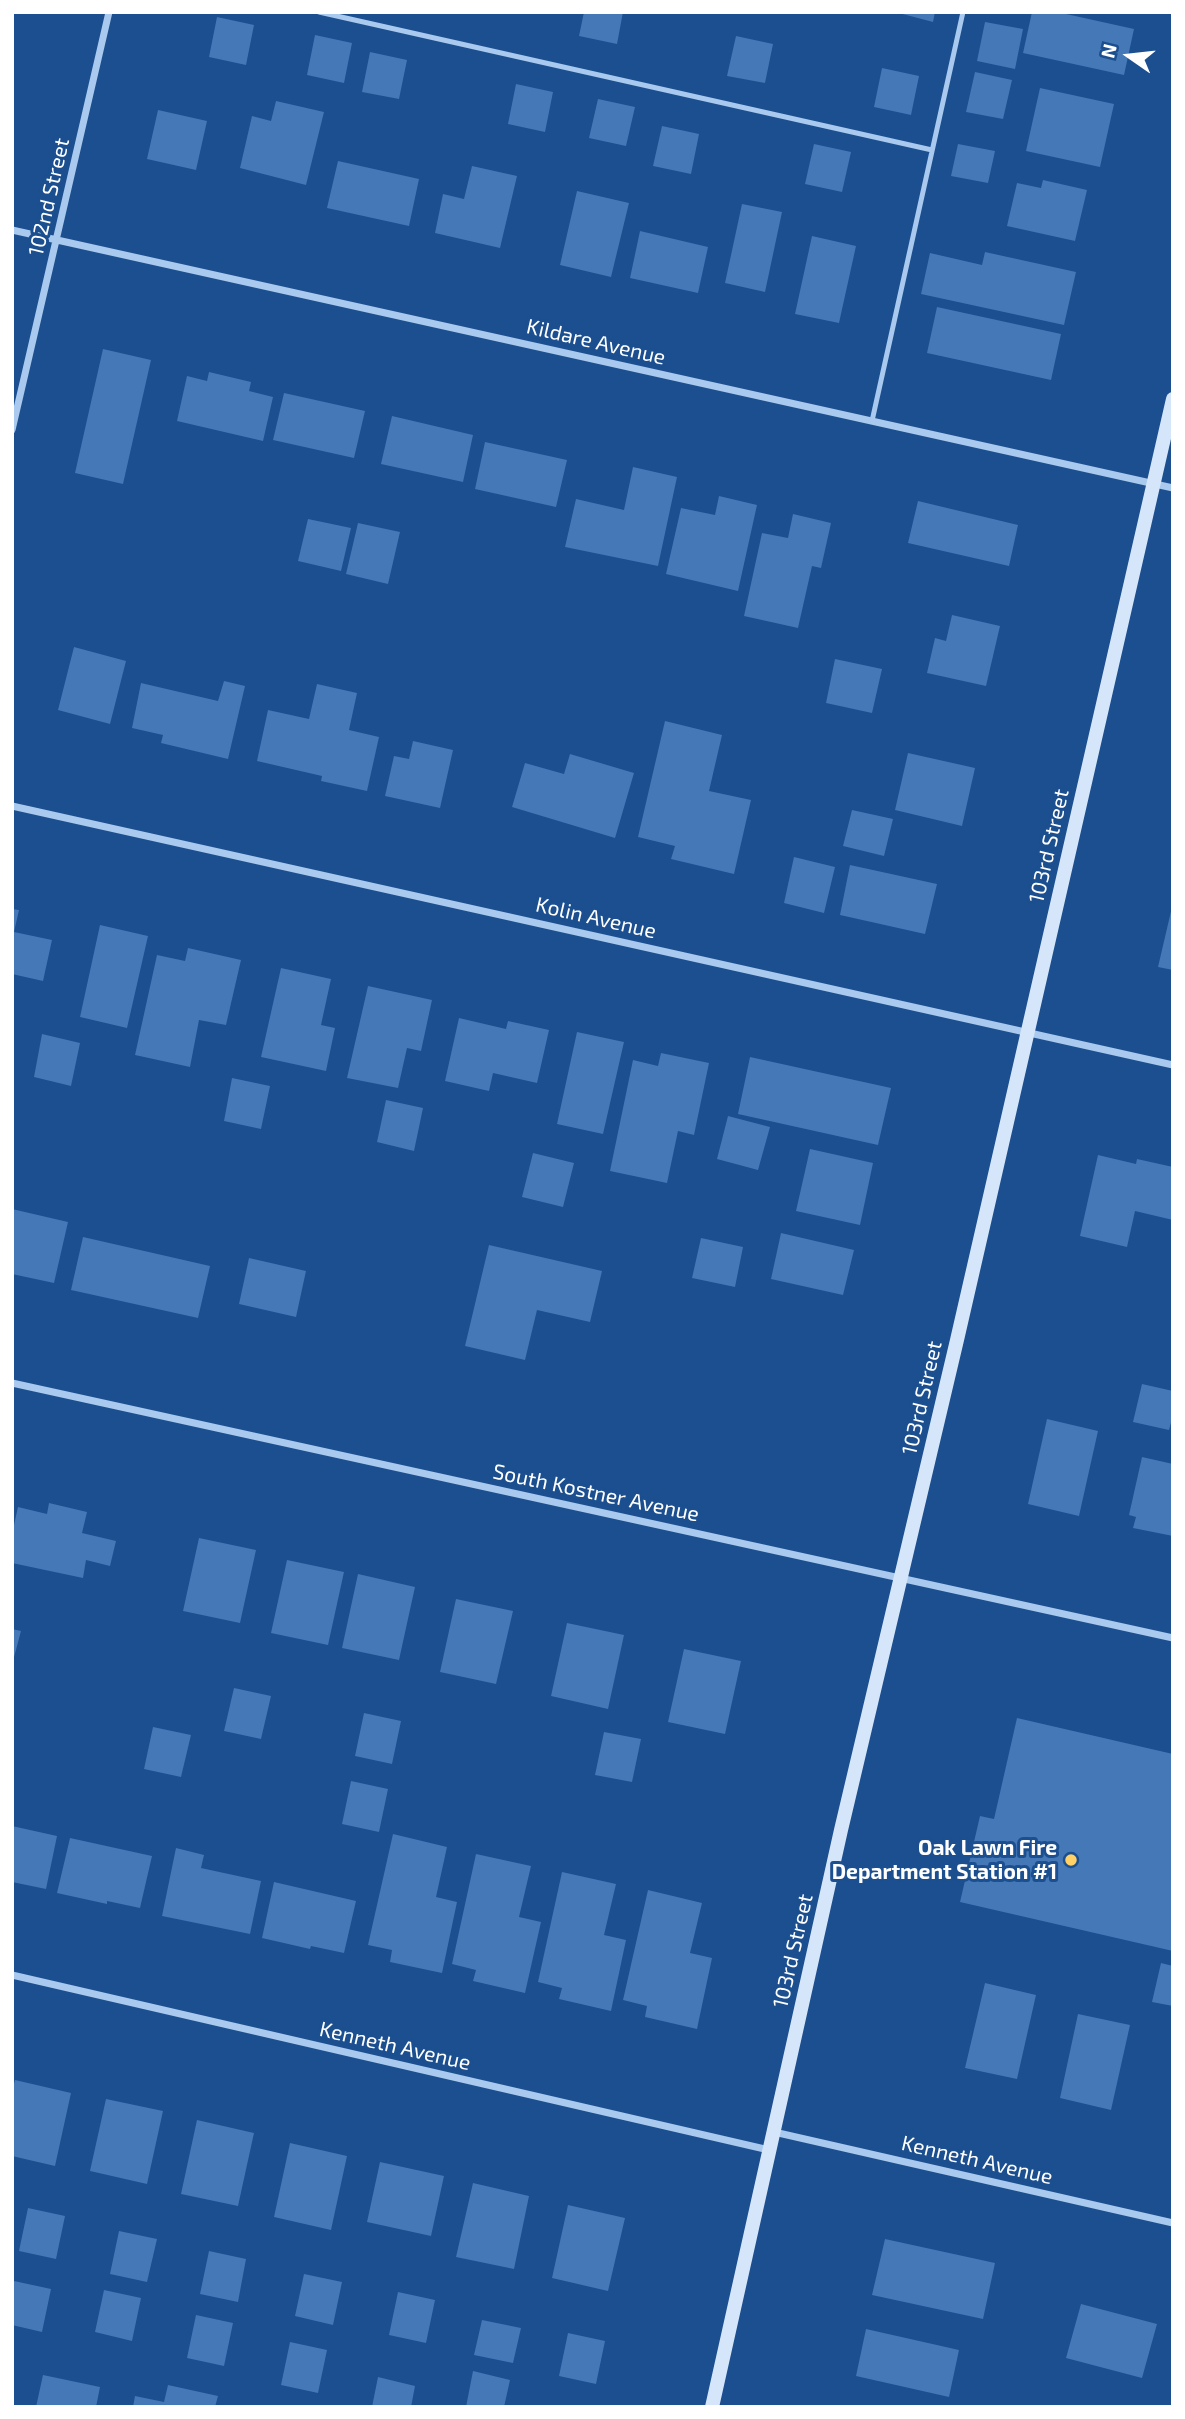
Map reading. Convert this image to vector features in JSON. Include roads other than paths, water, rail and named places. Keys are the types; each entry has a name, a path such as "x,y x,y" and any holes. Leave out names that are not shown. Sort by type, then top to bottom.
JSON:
{"main road":[{"name":"103rd Street","path":"712,2407 1173,399"}],"street":[{"name":"102nd Street","path":"12,430 109,12"},
{"name":"Kildare Avenue","path":"12,230 1173,488"},
{"name":"Kolin Avenue","path":"12,806 1173,1065"},
{"name":"South Kostner Avenue","path":"12,1383 1173,1638"},
{"name":"Kenneth Avenue","path":"12,1975 769,2150"},
{"name":"Kenneth Avenue","path":"774,2132 1173,2223"}],"lane":[{"path":"319,12 932,150"},
{"path":"872,421 963,12"}],"place":[{"name":"Oak Lawn Fire Department Station #1","path":"1071,1860"}]}
